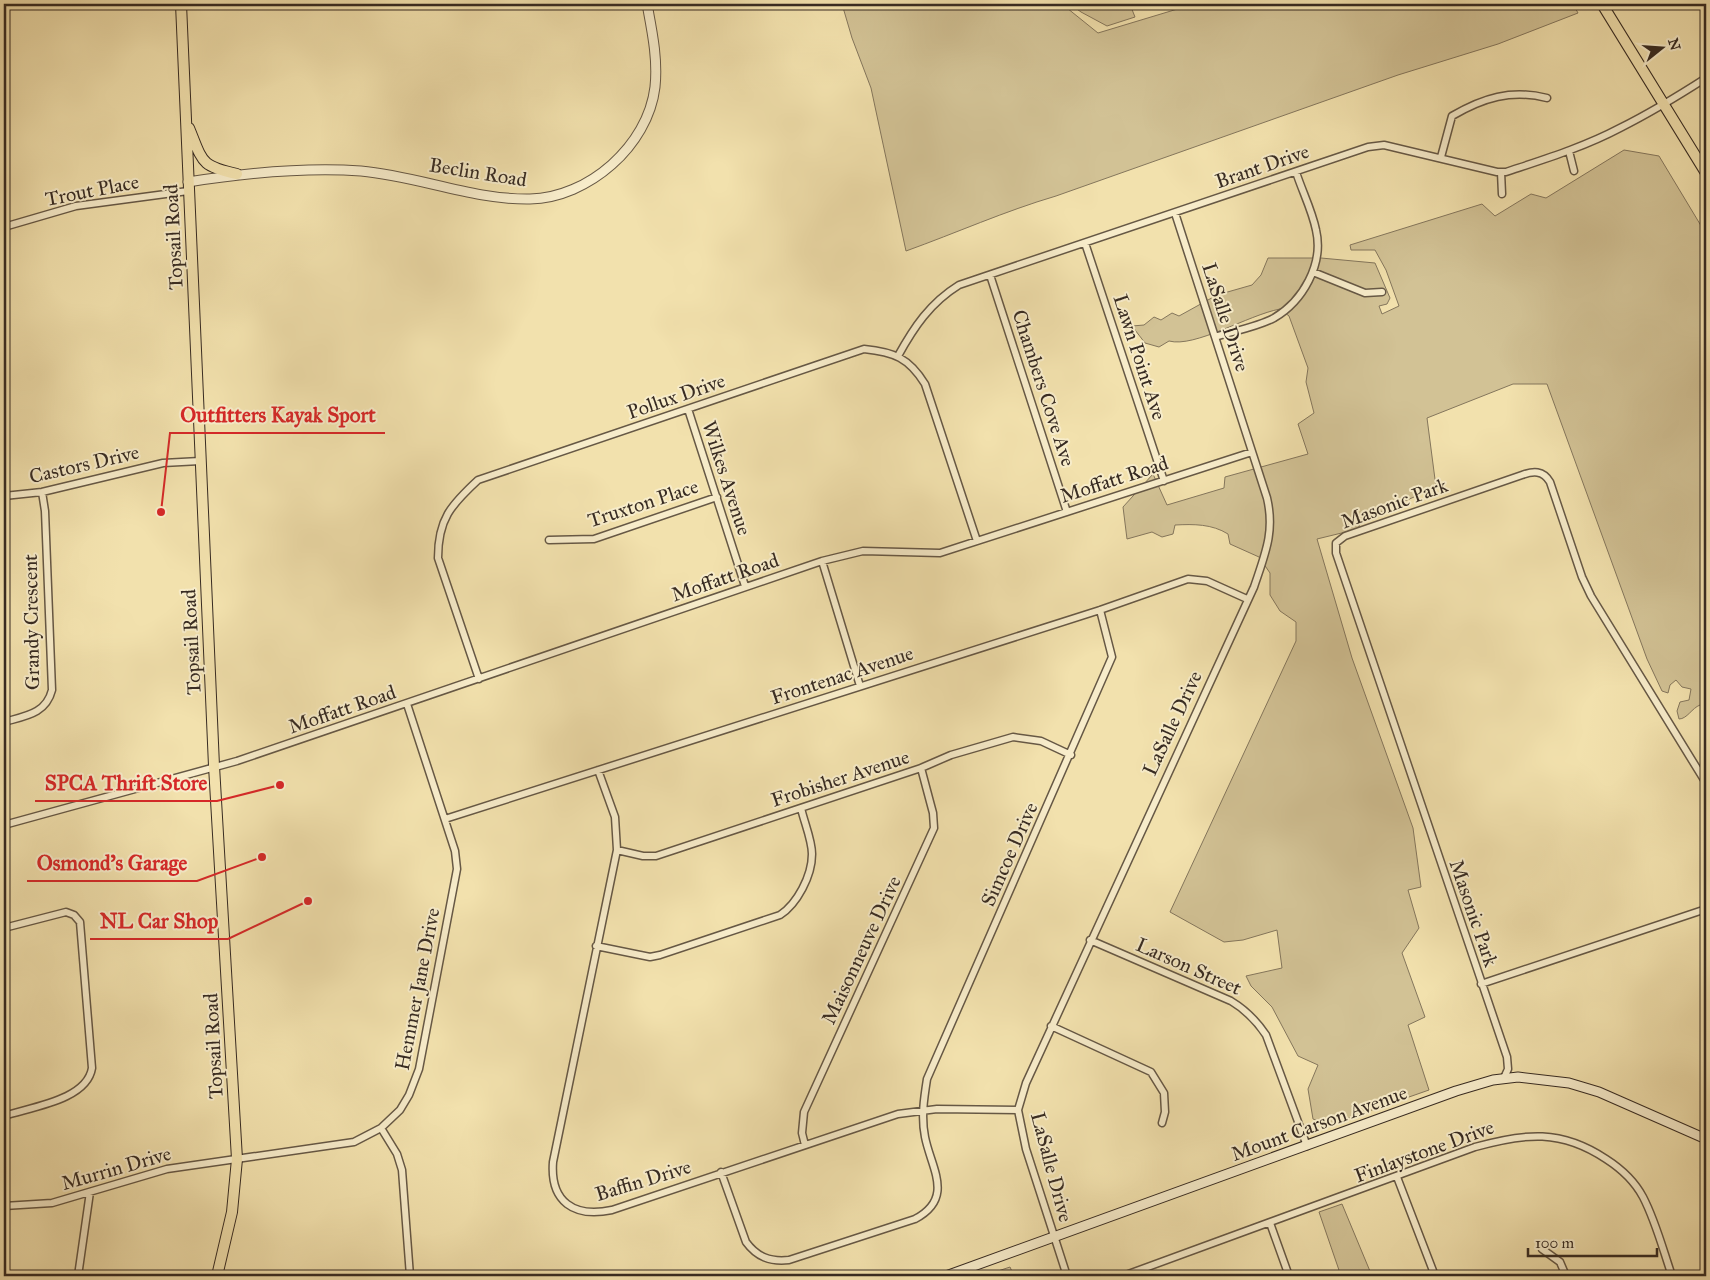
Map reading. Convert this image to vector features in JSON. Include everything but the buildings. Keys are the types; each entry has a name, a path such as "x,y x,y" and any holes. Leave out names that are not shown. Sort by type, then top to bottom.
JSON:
{"main road":[{"name":"Topsail Road","path":"181,4 214,766 237,1159 232,1212 217,1276"},
{"name":"Beclin Road","path":"188,187 238,174 304,170 360,171 398,175 507,198 529,199 548,197 582,186 617,160 635,139 648,115 655,87 656,58 647,4"},
{"path":"1602,4 1706,173"},
{"path":"187,122 202,160 216,170 238,174"},
{"name":"Mount Carson Avenue","path":"946,1276 1456,1091 1504,1078 1518,1077 1583,1086 1706,1139"}],"street":[{"path":"1502,194 1501,172 1569,150 1619,129 1664,105 1706,78"},
{"path":"1441,157 1452,116 1467,108 1508,94 1528,93 1547,98"},
{"name":"Brant Drive","path":"898,356 916,324 942,296 959,285 1368,147 1384,145 1501,172"},
{"path":"1569,150 1574,171"},
{"path":"1215,337 1273,318 1289,307 1303,292 1313,272 1317,249 1316,231 1296,172"},
{"name":"Trout Place","path":"4,227 76,206 188,187"},
{"name":"LaSalle Drive","path":"1067,1276 1028,1158 1018,1110 1026,1083 1090,940 1254,586 1270,532 1269,507 1175,213"},
{"name":"Lawn Point Ave","path":"1085,244 1164,480"},
{"path":"1313,272 1365,293 1382,292"},
{"name":"Chambers Cove Ave","path":"990,275 1068,512"},
{"name":"Pollux Drive","path":"479,679 438,558 441,527 447,512 478,480 864,349 898,356 916,370 925,384 978,541"},
{"name":"Wilkes Avenue","path":"688,409 745,586"},
{"name":"Moffatt Road","path":"4,825 237,761 822,561 863,551 934,554 1252,452"},
{"name":"Castors Drive","path":"4,496 42,492 163,462 200,461"},
{"name":"Masonic Park","path":"1504,1078 1508,1069 1506,1058 1336,553 1335,546 1338,540 1522,475 1535,472 1544,474 1550,482 1582,577 1706,784"},
{"name":"Grandy Crescent","path":"4,722 39,710 48,702 52,690 45,520 42,492"},
{"name":"Truxton Place","path":"549,540 594,539 717,497"},
{"path":"822,561 860,686"},
{"name":"Frontenac Avenue","path":"445,819 1100,610 1188,579 1207,581 1247,599"},
{"name":"Simcoe Drive","path":"722,1172 746,1242 761,1257 778,1262 915,1219 930,1208 938,1189 938,1179 925,1137 923,1109 932,1066 1071,755 1112,657 1100,610"},
{"name":"Hemmer Jane Drive","path":"237,1159 346,1144 361,1139 381,1128 404,1103 413,1086 419,1068 458,869 445,819 407,704"},
{"name":"Frobisher Avenue","path":"617,850 643,856 656,856 921,768 952,755 1013,737 1041,741 1071,755"},
{"name":"Maisonneuve Drive","path":"805,1145 802,1132 804,1112 934,828 933,813 921,768"},
{"name":"Baffin Drive","path":"598,770 615,817 617,850 553,1162 553,1185 568,1206 590,1213 600,1212 898,1114 923,1109 1018,1110"},
{"path":"596,946 650,957 780,915 788,910 801,890 810,867 812,853 801,808"},
{"name":"Masonic Park","path":"1481,984 1706,909"},
{"path":"4,928 66,912 74,915 80,922 92,1068 90,1078 74,1094 4,1116"},
{"name":"Larson Street","path":"1090,940 1231,1001 1257,1021 1266,1035 1307,1146"},
{"path":"1052,1026 1152,1072 1164,1094 1165,1112 1162,1123"},
{"path":"381,1128 395,1149 402,1170 410,1276"},
{"name":"Finlaystone Drive","path":"1123,1276 1475,1147 1509,1138 1543,1136 1573,1141 1589,1147 1618,1167 1642,1196 1672,1276"},
{"name":"Murrin Drive","path":"4,1206 52,1203 167,1169 237,1159"},
{"path":"1397,1177 1435,1276"},
{"path":"78,1276 90,1192"},
{"path":"1270,1223 1289,1276"},
{"path":"1542,1249 1560,1262 1566,1276"}],"shaded area":[{"path":"842,4 1062,4 1098,33 1194,4 1573,4 1578,13 1498,44 1398,75 1018,208 906,251 871,88 852,38"},
{"path":"1070,4 1141,4 1131,7 1135,17 1107,26"},
{"path":"1624,150 1659,156 1706,234 1706,714 1700,705 1682,719 1679,719 1677,711 1680,702 1689,700 1691,689 1682,687 1676,680 1670,685 1668,693 1662,691 1647,659 1547,384 1513,384 1427,418 1436,487 1361,521 1358,529 1317,539 1352,658 1413,828 1421,887 1408,890 1419,928 1402,953 1425,1017 1408,1025 1429,1090 1329,1125 1313,1119 1308,1089 1318,1065 1298,1056 1272,1007 1251,986 1246,976 1282,968 1277,930 1243,940 1224,942 1170,912 1296,641 1296,622 1280,611 1270,595 1270,573 1259,557 1230,544 1228,534 1216,528 1203,525 1175,525 1173,534 1162,537 1152,532 1127,539 1123,507 1153,474 1167,505 1224,488 1225,477 1308,454 1298,424 1314,413 1306,382 1308,368 1289,316 1280,309 1267,312 1207,336 1180,342 1169,341 1159,347 1145,343 1132,326 1144,325 1154,317 1161,320 1172,313 1179,316 1217,295 1252,285 1261,275 1268,258 1321,258 1375,263 1390,298 1387,304 1379,306 1382,314 1399,306 1386,270 1375,250 1351,250 1350,245 1482,204 1495,216 1531,194 1546,198"},
{"path":"1342,1204 1372,1276 1341,1276 1319,1212"},
{"path":"1010,1267 1014,1276 983,1276"}],"place":[{"name":"Outfitters Kayak Sport","path":"161,512"},
{"name":"SPCA Thrift Store","path":"280,785"},
{"name":"Osmond's Garage","path":"262,857"},
{"name":"NL Car Shop","path":"308,901"}]}
